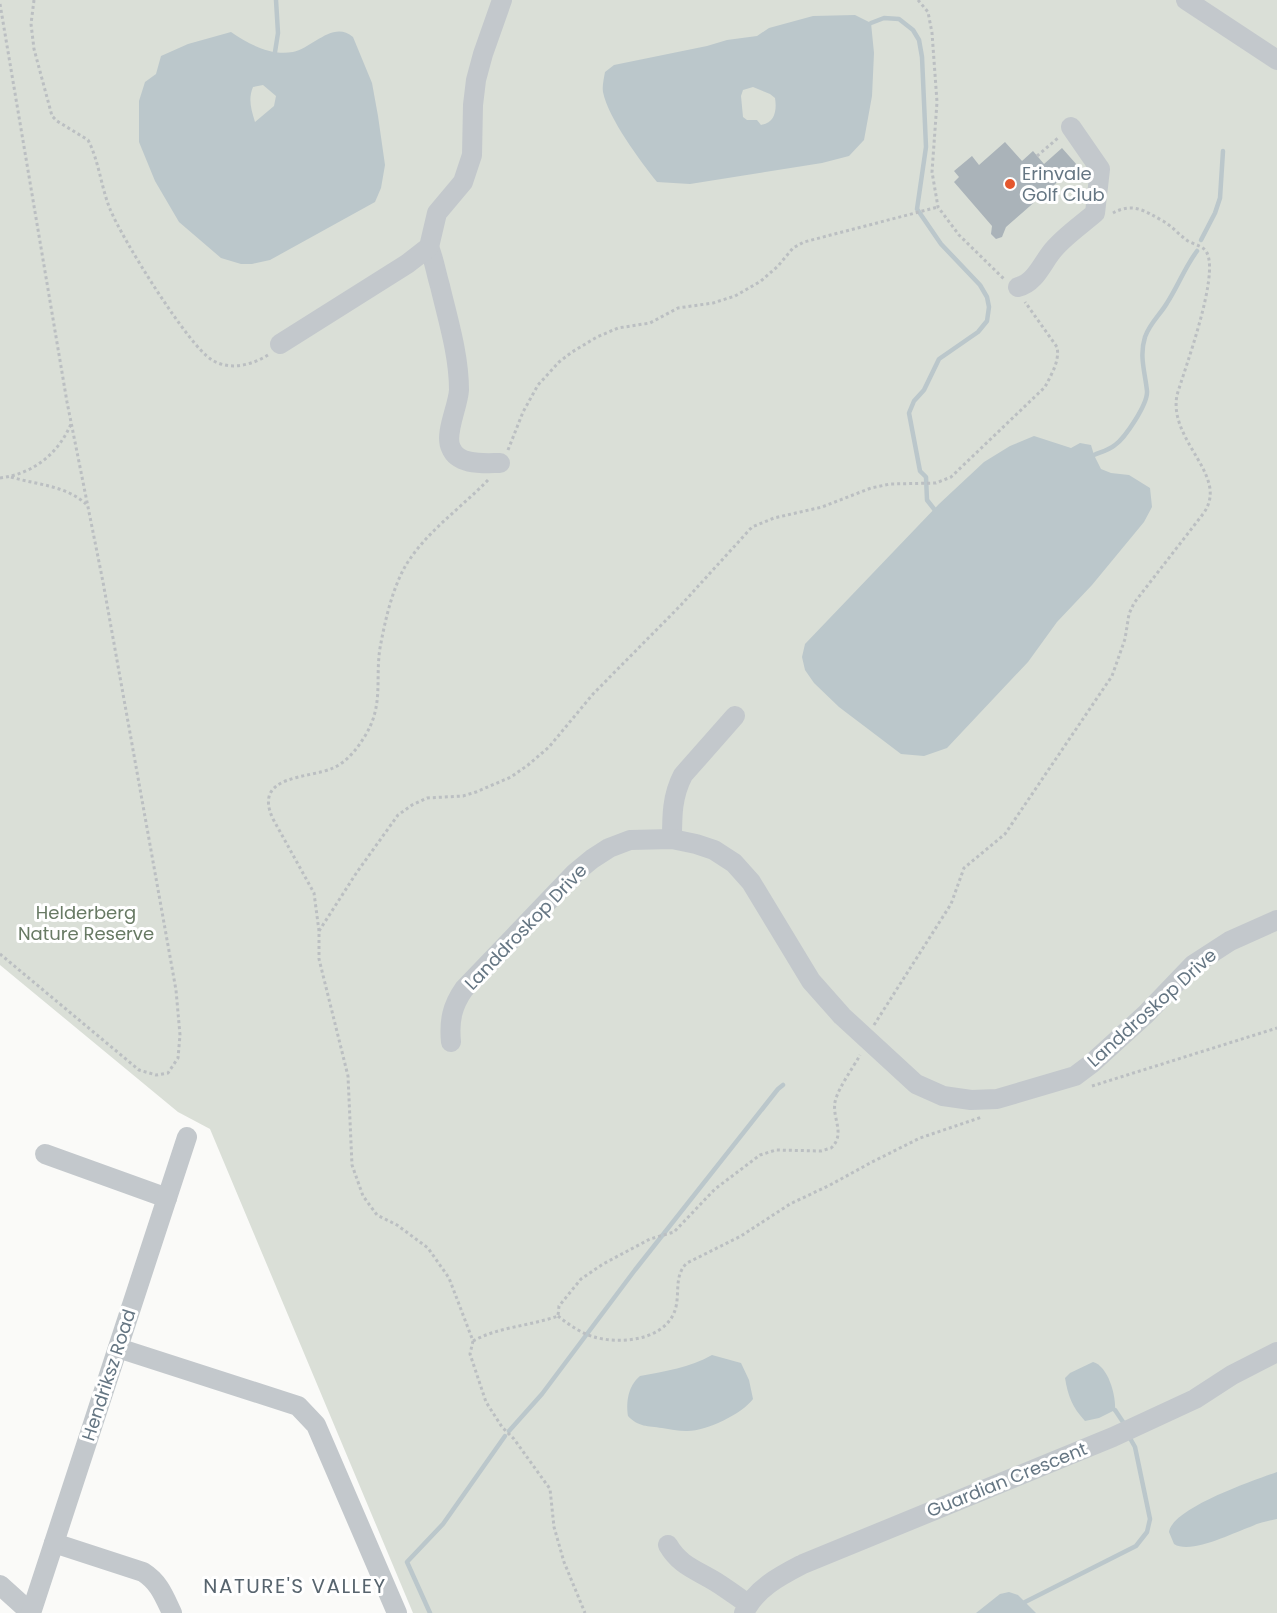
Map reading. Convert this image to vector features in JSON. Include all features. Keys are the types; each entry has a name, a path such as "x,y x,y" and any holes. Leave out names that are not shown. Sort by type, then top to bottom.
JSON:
{"street":[{"path":"1186,0 1213,6 1272,51"},
{"path":"500,463 469,461 455,455 450,448 448,437 456,413 459,376 448,319 429,247 437,213 463,182 472,155 476,80 501,1"},
{"path":"1018,287 1040,270 1054,249 1095,213 1100,169 1065,132"},
{"path":"280,344 407,264 429,247"},
{"path":"672,839 672,814 678,784 683,775 735,716"},
{"name":"Landdroskop Drive","path":"451,1042 449,1025 451,1014 460,994 575,873 609,848 630,840 672,839 696,844 714,850 740,869 751,882 824,998 916,1084 929,1091 958,1099 997,1099 1075,1076 1146,1014 1182,976 1210,952 1277,920"},
{"name":"Hendriksz Road","path":"31,1613 187,1137"},
{"path":"45,1154 167,1198"},
{"path":"118,1347 298,1406 308,1414 316,1425 396,1613"},
{"name":"Guardian Crescent","path":"746,1608 773,1580 803,1564 1113,1437 1195,1399 1232,1375 1277,1352"},
{"path":"54,1543 151,1577 161,1587 172,1613"},
{"path":"668,1545 674,1556 682,1563 715,1581 746,1608"},
{"path":"0,1585 31,1613"}],"path":[{"path":"34,0 31,24 34,49 52,116 57,122 88,140 109,207 118,227 183,329 202,353 213,361 228,365 250,364 280,344"},
{"path":"319,931 357,872 398,815 427,798 463,796 476,792 511,777 528,765 549,747 592,694 681,605 752,527 774,518 822,507 871,488 890,484 942,482 951,477 1045,387 1057,359 1057,347 1022,298 1018,287 1008,282 959,235 938,207 932,172 937,102 932,33 928,12 918,0"},
{"path":"0,4 67,402 105,594 176,990 180,1035 178,1058 168,1074 156,1076 139,1070 0,954"},
{"path":"1037,156 1065,132"},
{"path":"585,1613 564,1562 554,1527 550,1489 514,1439 502,1427 486,1402 470,1354 473,1341 449,1278 428,1248 397,1225 377,1215 363,1196 352,1165 348,1076 319,959 319,931 314,893 270,813 270,800 272,793 280,783 286,780 324,772 338,766 363,739 377,705 380,650 392,599 406,566 423,542 465,504 489,478 511,446 523,412 538,385 559,362 585,344 618,328 650,323 678,308 713,303 735,296 761,281 793,248 804,242 938,207"},
{"path":"558,1316 559,1306 587,1275 650,1239 679,1228 716,1189 760,1155 776,1150 826,1150 835,1144 839,1135 835,1108 837,1098 874,1024 951,904 963,868 1005,834 1112,676 1134,603 1210,502 1210,483 1180,430 1175,410 1177,395 1204,309 1208,285 1208,255 1203,248 1189,242 1167,224 1143,209 1126,207 1111,213 1095,213"},
{"path":"0,478 9,477 45,461 65,437 72,422"},
{"path":"9,477 63,489 80,498 87,505"},
{"path":"1086,1088 1277,1028"},
{"path":"558,1316 591,1336 625,1339 657,1332 669,1322 673,1315 676,1308 678,1277 682,1267 687,1263 741,1236 790,1204 920,1138 989,1115"},
{"path":"473,1341 485,1335 558,1316"}],"green space":[{"name":"Helderberg Nature Reserve","path":"0,0 1277,0 1277,1613 413,1613 210,1129 178,1112 0,965"}],"shaded area":[{"path":"855,15 871,23 874,53 872,96 864,140 849,156 822,163 690,184 657,182 611,114 603,92 605,72 614,65 727,40 757,36 769,28 813,16","holes":["753,87 775,98 776,107 769,122 761,125 757,120 747,120 743,117 741,96 743,90"]},
{"path":"231,32 260,48 284,53 300,50 330,33 346,33 353,37 372,83 385,165 381,188 375,202 270,260 241,264 221,258 179,222 155,181 139,142 139,101 145,82 156,74 161,56 188,44","holes":["263,85 276,96 274,106 255,122 250,100 253,87"]},
{"path":"1034,436 1071,448 1080,443 1091,445 1101,469 1111,473 1129,475 1150,488 1152,507 1144,522 1092,585 1057,622 1028,662 947,748 924,756 901,754 839,707 814,683 805,670 802,657 805,644 939,504 984,462 1010,446"},
{"path":"712,1355 741,1363 749,1380 753,1399 748,1405 732,1416 694,1431 643,1425 628,1416 629,1394 633,1384 640,1376 686,1366"},
{"path":"1093,1362 1107,1375 1114,1397 1115,1410 1099,1418 1085,1421 1071,1401 1065,1378 1070,1373"},
{"path":"1277,1472 1277,1519 1256,1524 1201,1545 1181,1547 1174,1544 1169,1532 1174,1523 1184,1514 1216,1496"},
{"path":"1009,1592 1018,1595 1036,1613 976,1613 1000,1594"}],"building":[{"path":"1005,142 1022,161 1033,151 1044,164 1062,148 1077,165 1006,227 1002,237 996,239 991,234 992,226 954,182 959,177 954,171 972,156 979,165"}],"waterway":[{"path":"275,52 278,33 276,0"},
{"path":"871,23 884,18 899,19 913,30 919,40 922,57 926,147 917,209 941,244 980,285 987,297 989,307 987,321 978,332 939,359 924,390 914,401 909,413 920,471 926,477 927,500 934,509"},
{"path":"1201,240 1220,198 1223,151"},
{"path":"1094,455 1119,441 1140,412 1147,391 1142,357 1145,337 1197,251"},
{"path":"509,1431 542,1394 635,1270 783,1085"},
{"path":"1115,1410 1125,1425"},
{"path":"430,1613 407,1562 443,1524 505,1436"},
{"path":"1025,1602 1136,1546 1147,1532 1150,1519 1135,1447 1131,1440"}],"place":[{"name":"Erinvale Golf Club","path":"1010,184"}],"district":[{"name":"NATURE'S VALLEY","path":"295,1586"}]}
